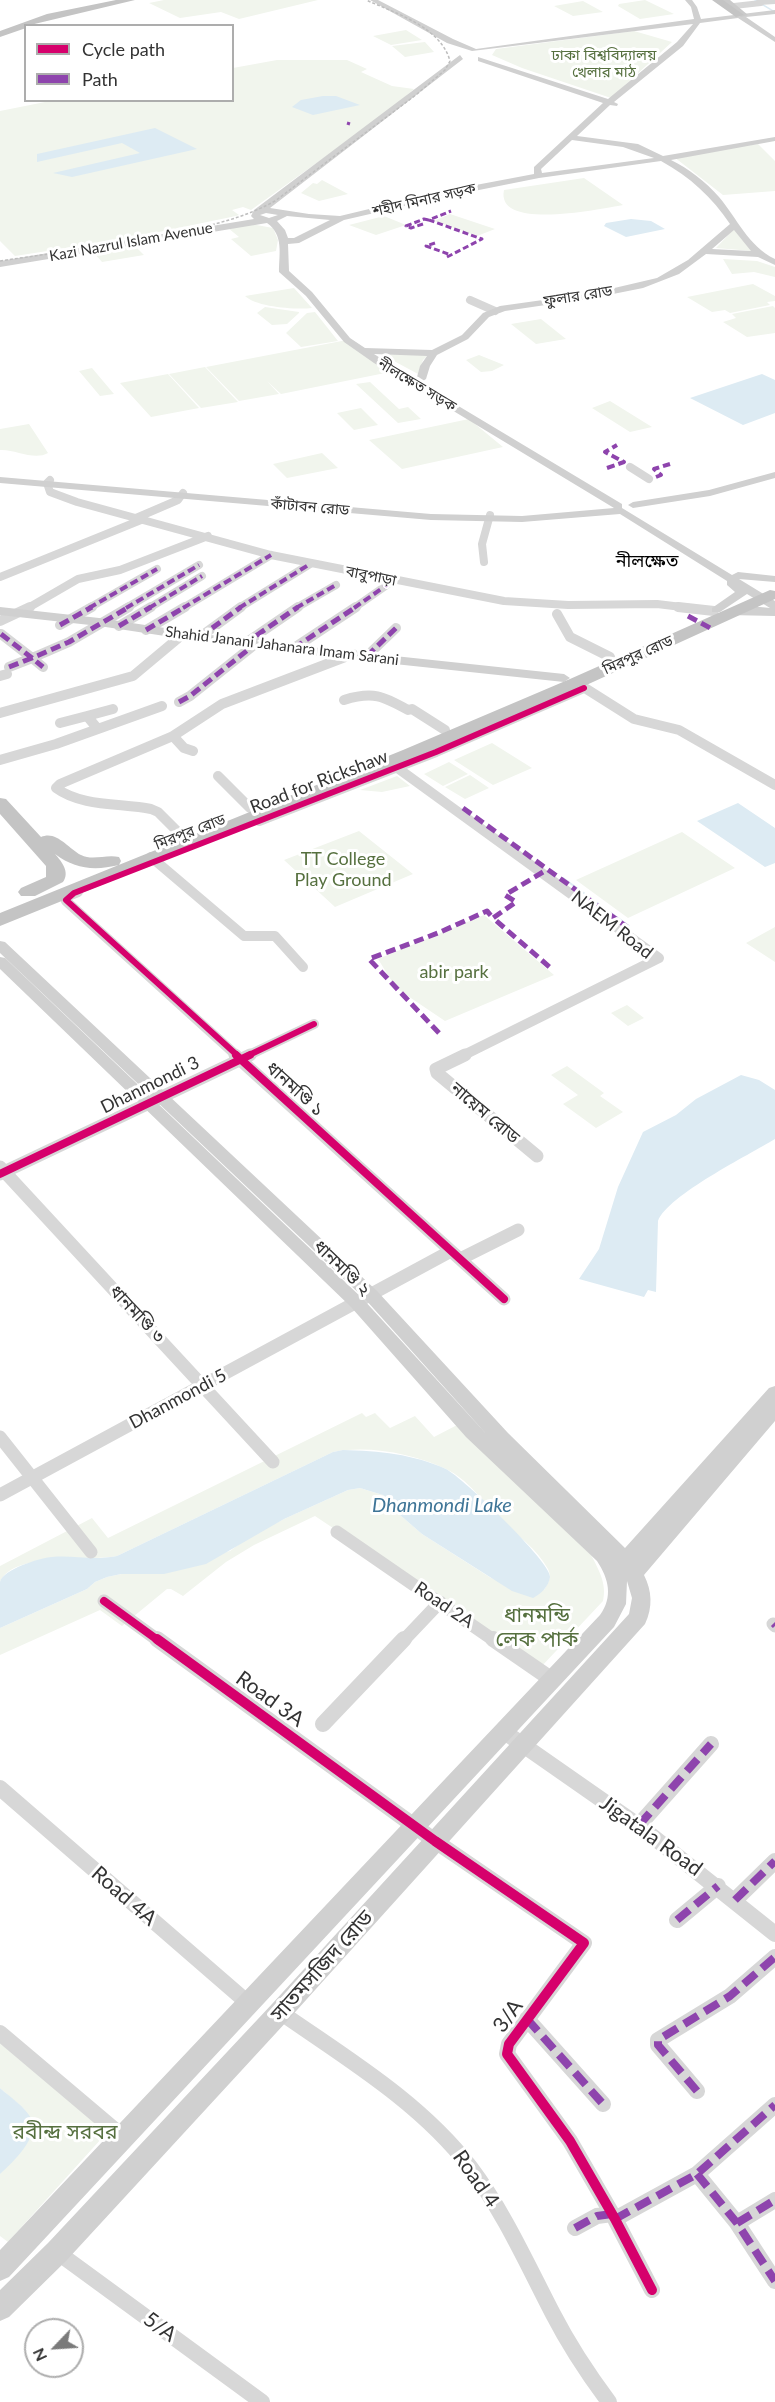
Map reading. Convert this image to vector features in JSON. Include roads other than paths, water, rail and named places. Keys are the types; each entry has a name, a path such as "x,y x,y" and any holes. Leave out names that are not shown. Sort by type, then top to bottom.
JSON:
{"highway":[{"path":"0,37 22,24 50,16 130,0"},
{"path":"34,24 76,12 143,0"},
{"path":"721,0 741,15"},
{"path":"0,37 24,27"},
{"name":"মিরপুর রোড","path":"0,920 82,879 112,861 177,831 246,804 388,762 445,730 575,683 610,657 721,611 770,595"},
{"name":"মিরপুর রোড","path":"0,904 153,859 575,683 721,611"},
{"path":"0,784 82,879"},
{"path":"0,803 55,865 56,874 53,881 0,904"},
{"path":"48,840 75,860 92,864 112,861"}],"main road":[{"path":"366,0 448,44 612,103"},
{"path":"373,0 475,55 650,27 774,13"},
{"path":"688,0 694,7 699,22"},
{"path":"741,15 775,38"},
{"path":"540,177 537,169 682,40 699,22"},
{"name":"Kazi Nazrul Islam Avenue","path":"0,262 271,215 286,195 383,120 475,55"},
{"path":"572,138 627,145 665,156 713,195 758,254"},
{"name":"শহীদ মিনার সড়ক","path":"291,241 337,218 444,194 775,138"},
{"name":"Kazi Nazrul Islam Avenue","path":"271,215 286,195"},
{"path":"271,215 277,226 291,241"},
{"name":"শহীদ মিনার সড়ক","path":"271,215 337,218"},
{"name":"ফুলার রোড","path":"495,310 643,284 674,273 706,251 734,225"},
{"name":"নীলক্ষেত সড়ক","path":"291,241 295,258 294,272 318,293 325,308 347,340 418,380 770,595"},
{"name":"নীলক্ষেত সড়ক","path":"291,241 284,273 325,308"},
{"path":"706,251 758,254 775,262"},
{"path":"418,380 434,353 465,337 486,315 495,310"},
{"path":"366,351 434,353"},
{"path":"626,508 710,493 775,475"},
{"name":"কাঁটাবন রোড","path":"0,478 376,511 490,517 558,518 626,508"},
{"path":"626,508 659,508 717,497 775,481"},
{"path":"626,508 706,564 770,595"},
{"path":"706,564 742,592 718,606 721,611"},
{"path":"738,576 770,595"},
{"name":"Shahid Janani Jahanara Imam Sarani","path":"0,611 66,622 99,622 249,644 353,654 575,683"},
{"name":"ধানমণ্ডি ২","path":"0,945 154,1100"},
{"name":"ধানমণ্ডি ২","path":"0,961 154,1100 364,1299 472,1432 596,1548 625,1569 641,1589 643,1599 638,1618"},
{"path":"625,1569 768,1411 775,1393"},
{"name":"সাতমসজিদ রোড","path":"0,2268 551,1679 608,1621 616,1606 625,1569"},
{"name":"সাতমসজিদ রোড","path":"0,2308 57,2252 280,2012 638,1618"}],"street":[{"path":"741,15 760,3 775,1"},
{"path":"760,3 774,13"},
{"path":"470,300 495,310"},
{"path":"630,467 649,478"},
{"name":"বাবুপাড়া","path":"49,481 50,492 61,496 138,519 310,564 516,602 657,604 721,611"},
{"path":"0,577 138,519 172,503 182,495"},
{"path":"484,562 482,544 490,517"},
{"path":"0,621 19,613 78,579 120,570 208,536"},
{"path":"146,630 271,555"},
{"path":"200,637 240,607 310,564"},
{"path":"5,672 69,642 99,622 199,565"},
{"path":"66,622 157,569"},
{"path":"119,626 202,576"},
{"path":"294,648 309,636 371,599 394,580"},
{"path":"178,702 190,696 280,617 336,585"},
{"path":"557,615 570,637 610,657"},
{"path":"367,656 396,628"},
{"path":"1,634 43,667"},
{"path":"0,713 133,676 182,635"},
{"path":"177,831 158,812 151,809 77,798 61,793 56,788 60,784 191,728 207,712 222,704 353,654"},
{"path":"575,683 634,719 679,730 775,785"},
{"path":"344,700 365,693 374,694 412,710 445,730"},
{"path":"0,760 56,744 162,706"},
{"path":"60,723 114,709"},
{"path":"87,716 96,728"},
{"path":"173,736 184,748 193,751"},
{"name":"NAEM Road","path":"388,762 659,958 436,1070"},
{"path":"218,776 246,804"},
{"path":"153,859 244,936 275,936 303,967"},
{"name":"ধানমণ্ডি ১","path":"153,859 74,893 66,901 504,1299"},
{"name":"Dhanmondi 3","path":"2,1171 314,1024"},
{"name":"নায়েম রোড","path":"436,1070 537,1156"},
{"name":"ধানমণ্ডি ৩","path":"2,1171 204,1385 273,1462"},
{"name":"Dhanmondi 5","path":"0,1495 364,1299 455,1255 518,1230"},
{"path":"0,1437 91,1552"},
{"name":"Road 2A","path":"337,1532 551,1679"},
{"name":"Road 3A","path":"104,1601 435,1841 584,1943"},
{"path":"322,1724 440,1602"},
{"name":"Jigatala Road","path":"503,1731 639,1825 718,1886 775,1934"},
{"path":"639,1825 711,1744"},
{"name":"Road 4A","path":"0,1788 248,2003"},
{"path":"735,1900 775,1861"},
{"path":"677,1920 718,1886"},
{"name":"3/A","path":"584,1943 508,2044 507,2054 570,2141 614,2216"},
{"path":"697,2091 658,2046 658,2040 729,1996 775,1957"},
{"name":"Road 4","path":"280,2012 426,2119 452,2145 475,2174 496,2207 577,2356 609,2402"},
{"path":"527,2019 603,2104"},
{"path":"0,2032 123,2137"},
{"path":"574,2228 597,2216 614,2216 697,2174 775,2105"},
{"path":"697,2174 736,2223 775,2281"},
{"path":"736,2223 775,2200"},
{"path":"614,2216 652,2290"},
{"name":"5/A","path":"57,2252 262,2402"}],"water":[{"path":"336,96 360,105 313,115 292,107 301,100"},
{"path":"155,128 197,149 72,177 53,173 140,153 122,143 37,162 37,154"},
{"path":"631,219 651,221 665,229 626,237 604,226 606,223"},
{"path":"762,374 775,380 775,413 743,425 690,398"},
{"path":"738,803 775,828 775,863 765,867 697,821"},
{"path":"741,1075 759,1080 775,1090 775,1139 693,1188 665,1211 658,1221 656,1292 648,1290 644,1297 579,1279 599,1249 618,1187 643,1132 676,1115 696,1099"},
{"name":"Dhanmondi Lake","path":"343,1450 396,1454 434,1464 455,1475 537,1555 550,1577 546,1587 533,1598 512,1591 422,1534 400,1515 393,1502 383,1495 360,1488 348,1490 284,1519 206,1564 164,1574 121,1574 107,1577 95,1582 87,1589 0,1628 0,1582 3,1577 15,1569 52,1557 117,1556 333,1452"},
{"path":"0,2088 25,2110 33,2125 29,2141 24,2149 0,2174"}],"waterway":[{"path":"755,0 775,12"},
{"path":"563,878 629,926"}],"railway":[{"path":"0,261 157,237 216,224 275,201 417,94 445,70 450,61 445,49 427,30 403,16 366,0"}],"district":[{"name":"নীলক্ষেত","path":"647,561"}],"park label":[{"name":"ঢাকা বিশ্ববিদ্যালয় খেলার মাঠ","path":"604,64"},
{"name":"TT College Play Ground","path":"343,869"},
{"name":"abir park","path":"454,972"},
{"name":"ধানমন্ডি লেক পার্ক","path":"537,1627"},
{"name":"রবীন্দ্র সরবর","path":"65,2132"}]}
